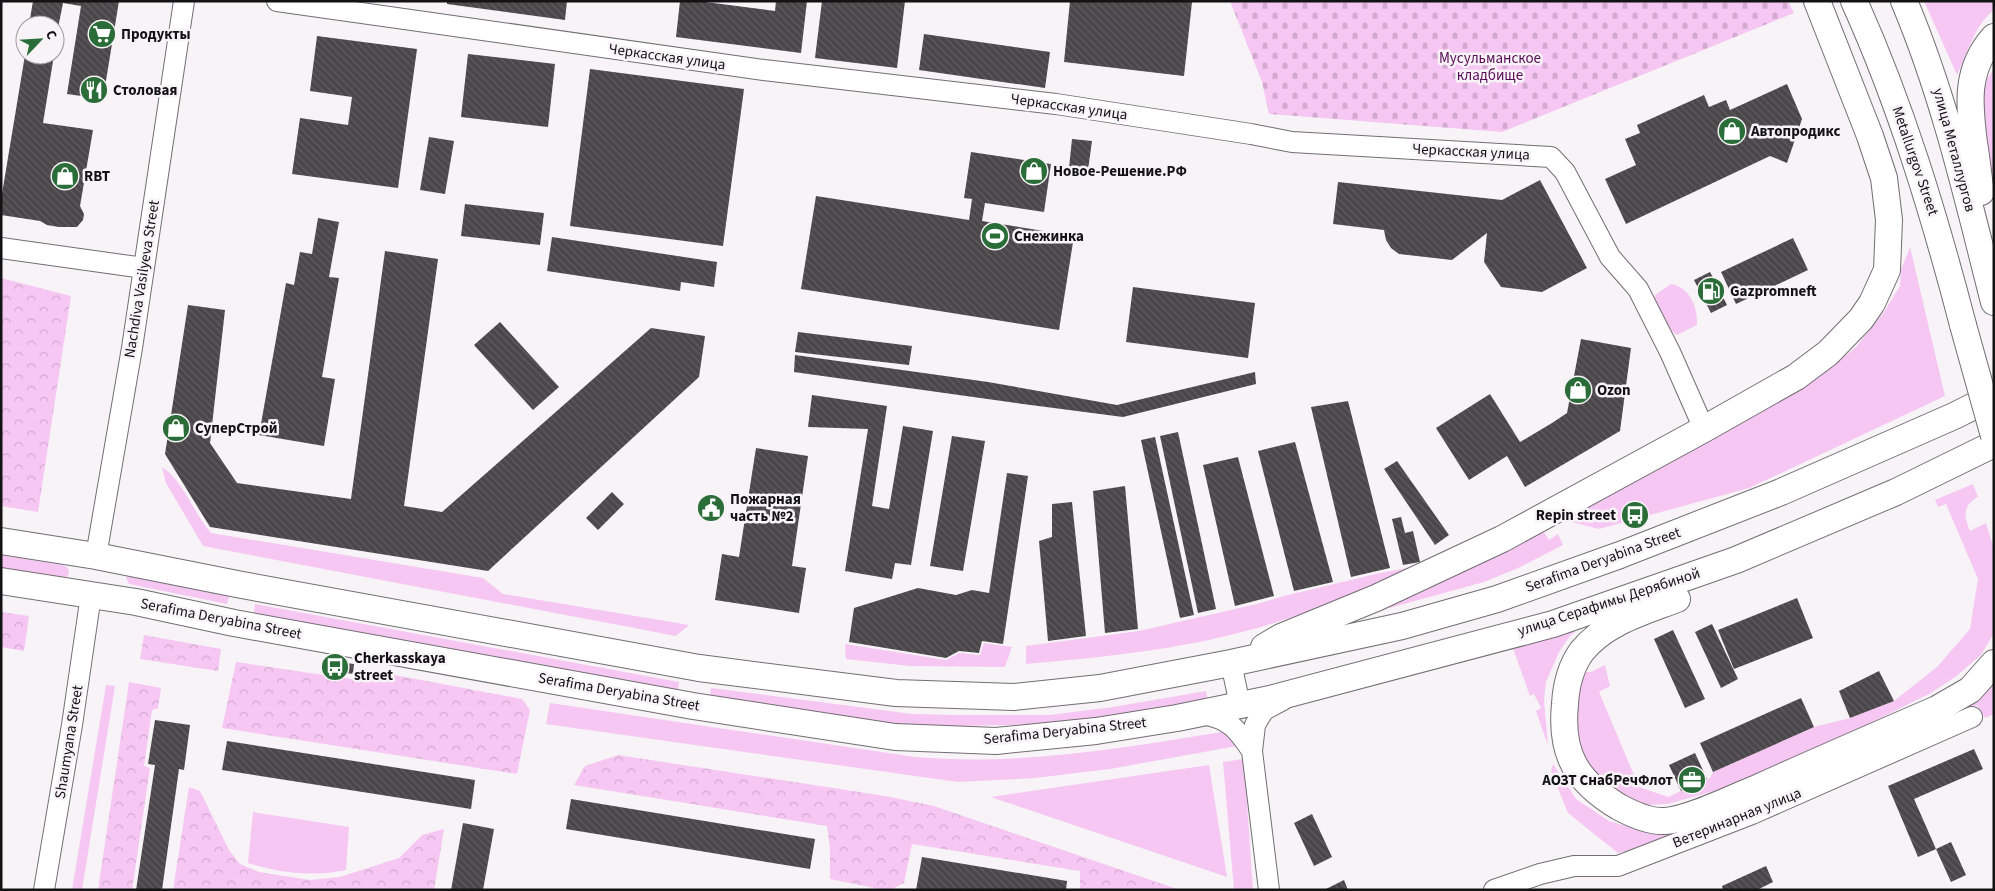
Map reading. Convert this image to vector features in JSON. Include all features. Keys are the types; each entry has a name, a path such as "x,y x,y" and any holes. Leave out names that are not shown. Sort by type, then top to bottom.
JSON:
{"main road":[{"path":"1234,663 1281,637 1376,598 1502,539 1704,429 1796,376 1828,353 1861,319 1872,303 1887,270 1889,220 1884,178 1870,136 1816,1"},
{"name":"Metallurgov Street","path":"1854,1 1872,41 1918,167 1936,223 1994,436"},
{"name":"улица Металлургов","path":"1904,1 1935,81 1961,172 1994,302"},
{"path":"1994,37 1982,54 1969,90 1970,113 1979,177 1994,257"},
{"name":"Serafima Deryabina Street","path":"96,556 242,585 699,668 896,693 1014,697 1100,688 1234,663 1402,626 1506,596 1620,556 1781,492 1954,416 1994,396"},
{"name":"улица Серафимы Дерябиной","path":"1240,705 1300,692 1553,624 1736,560 1896,492 1994,444"},
{"path":"1,541 96,556 91,595"},
{"path":"1736,560 1687,595 1624,619 1610,627 1581,652 1572,669 1566,692 1563,725 1567,750 1583,778 1596,792 1628,812 1650,820 1665,822 1732,799 1937,709 1970,690 1994,663"},
{"name":"Serafima Deryabina Street","path":"1,581 91,595 234,623 693,706 895,737 996,741 1096,731 1199,714 1240,705"}],"street":[{"name":"Nachdiva Vasilyeva Street","path":"96,556 144,268 184,1"},
{"name":"Черкасская улица","path":"277,1 764,70 1056,104 1292,142 1551,157 1565,172 1610,258 1638,289 1670,352 1704,429"},
{"path":"1,248 144,268"},
{"name":"Shaumyana Street","path":"44,890 63,782 91,595"},
{"path":"1234,663 1240,705"},
{"path":"1269,890 1252,751 1255,725 1264,710 1300,692"},
{"path":"1199,714 1218,717 1228,722 1238,730 1252,751"},
{"name":"Ветеринарная улица","path":"1494,890 1540,874 1574,866 1618,866 1752,814 1972,717"}],"green space":[{"name":"Мусульманское кладбище","path":"1230,1 1788,1 1794,13 1502,132 1269,114 1262,82"},
{"path":"1924,1 1994,1 1994,10 1987,16 1977,31 1957,75"},
{"path":"1994,69 1994,182 1978,92"},
{"path":"1910,247 1945,396 1749,488 1599,529 1560,519 1825,372 1856,347 1884,312 1900,286 1901,270"},
{"path":"1,278 71,296 38,512 1,506"},
{"path":"1671,284 1683,289 1692,299 1697,318 1697,325 1677,335 1662,318 1655,301 1655,295"},
{"path":"162,467 176,480 211,533 483,578 503,594 689,625 676,636 203,546 166,483"},
{"path":"1973,484 1978,497 1967,508 1968,526 1970,531 1986,523 1994,549 1994,633 1981,655 1955,677 1931,693 1868,724 1724,788 1668,804 1645,805 1619,794 1591,771 1574,737 1582,672 1591,672 1605,665 1610,686 1599,692 1639,787 1668,797 1710,778 1713,772 1814,727 1850,718 1894,701 1937,667 1970,629 1978,579 1946,504 1938,507 1935,500"},
{"path":"1543,531 1549,540 1558,534 1563,545 1516,569 1484,582 1382,610"},
{"path":"1,555 63,565 68,568 69,574 66,578 60,579 1,569"},
{"path":"1418,566 1313,610 1216,639 1153,650 1026,664 1026,646 1139,631 1380,573"},
{"path":"128,576 230,593 227,604 129,584 126,578"},
{"path":"255,604 679,682 678,690 254,614"},
{"path":"1,612 29,616 24,651 1,647"},
{"path":"1589,620 1570,636 1559,652 1546,682 1544,700 1548,746 1536,711 1541,708 1534,694 1530,696 1511,643"},
{"path":"144,635 221,649 218,671 140,659"},
{"path":"984,643 1012,647 1005,667 910,666 846,659 845,644 946,660 959,653 980,655"},
{"path":"236,662 358,680 363,669 522,699 530,710 517,774 222,728"},
{"path":"1994,679 1994,714 1985,718 1977,705 1713,822 1660,842 1618,853 1568,813 1551,771 1553,764 1576,799 1609,821 1649,833"},
{"path":"129,682 161,688 158,708 152,710 144,766 150,768 132,890 98,890"},
{"path":"106,685 115,686 82,890 72,890"},
{"path":"711,688 912,714 1050,715 1113,707 1206,691 1208,701 1054,724 909,725 861,721 710,696"},
{"path":"550,703 915,757 994,759 1072,754 1228,731 1237,746 1110,769 1035,778 958,782 546,724"},
{"path":"618,755 885,796 934,806 1180,890 1080,890 1080,871 912,844 904,883 890,890 830,879 830,848 827,826 574,785 585,766"},
{"path":"1244,759 1253,890 1234,890 1223,762"},
{"path":"1209,765 1227,877 991,797"},
{"path":"189,787 200,791 229,850 240,864 259,872 310,880 340,877 399,858 422,835 444,829 434,890 173,890"},
{"path":"253,812 349,827 346,870 297,873 248,863"}],"building":[{"path":"33,1 119,1 103,99 67,94 81,6 63,3 61,15 31,15"},
{"path":"447,1 567,1 565,20 447,4"},
{"path":"680,1 698,1 775,11 776,1 807,1 801,53 676,37"},
{"path":"822,1 905,1 897,68 815,58"},
{"path":"1070,1 1192,2 1184,76 1064,62"},
{"path":"924,34 1050,52 1045,88 919,70"},
{"path":"317,36 417,49 398,188 292,174 300,118 348,125 352,97 310,91"},
{"path":"468,54 555,64 548,127 461,117"},
{"path":"23,65 52,65 43,123 93,130 80,206 84,214 83,220 77,227 59,227 47,225 40,221 1,215 1,200"},
{"path":"590,69 744,89 723,246 570,226"},
{"path":"1787,84 1802,119 1787,163 1770,156 1626,224 1605,179 1636,165 1625,139 1640,133 1637,125 1704,95 1709,107 1726,100 1730,110"},
{"path":"429,137 454,141 445,194 420,190"},
{"path":"1072,139 1092,141 1088,170 1069,168"},
{"path":"971,152 1051,164 1044,212 985,203 982,221 1074,236 1059,330 801,289 816,196 969,220 972,199 964,198"},
{"path":"1540,180 1587,268 1542,292 1501,287 1484,262 1487,233 1452,260 1399,254 1391,248 1386,240 1384,230 1333,224 1338,182 1502,200"},
{"path":"465,204 544,213 540,245 461,236"},
{"path":"318,218 339,222 329,277 339,278 322,377 335,379 324,446 259,435 286,283 294,285 300,252 312,254"},
{"path":"552,237 717,262 714,287 681,282 680,291 547,271"},
{"path":"1793,238 1808,270 1736,304 1721,272"},
{"path":"385,251 438,259 404,506 442,512 651,328 705,336 699,377 488,571 210,527 165,454 188,305 225,310 210,443 237,483 351,499"},
{"path":"1710,272 1727,305 1711,313 1694,280"},
{"path":"1133,287 1255,303 1248,358 1126,342"},
{"path":"500,322 559,387 533,410 474,345"},
{"path":"798,332 912,346 909,365 795,352"},
{"path":"1581,339 1631,348 1620,431 1525,487 1507,456 1469,480 1436,428 1490,394 1520,442 1552,423 1567,413"},
{"path":"795,355 988,382 1117,405 1255,372 1256,384 1123,417 794,372"},
{"path":"812,395 887,406 872,506 889,509 903,426 933,431 911,565 895,563 892,579 845,571 868,429 808,427"},
{"path":"1348,401 1390,568 1351,577 1311,407"},
{"path":"1178,432 1216,609 1198,613 1160,436"},
{"path":"952,436 985,441 963,571 930,566"},
{"path":"1155,437 1194,615 1180,618 1141,440"},
{"path":"1295,442 1333,582 1294,591 1258,451"},
{"path":"756,448 808,456 792,566 806,568 799,613 715,600 722,554 739,557"},
{"path":"1238,457 1274,596 1235,606 1203,465"},
{"path":"1397,461 1449,535 1435,545 1384,469"},
{"path":"1007,473 1028,476 1003,644 982,641 979,653 959,651 946,658 849,642 854,608 918,588 956,595 972,590 989,593"},
{"path":"1125,486 1138,629 1105,633 1093,491"},
{"path":"612,492 624,504 598,530 586,518"},
{"path":"1072,502 1086,636 1048,641 1039,541 1052,537 1052,504"},
{"path":"1401,517 1405,533 1413,531 1420,562 1403,565 1392,519"},
{"path":"1797,598 1813,638 1734,669 1718,630"},
{"path":"1712,624 1738,679 1721,688 1695,632"},
{"path":"1673,630 1705,699 1685,708 1654,639"},
{"path":"330,661 354,664 353,674 328,670"},
{"path":"1879,671 1894,701 1850,718 1839,691"},
{"path":"1801,698 1814,727 1713,772 1700,743"},
{"path":"155,720 190,725 184,770 179,769 162,890 136,890 155,765 148,764"},
{"path":"227,741 475,780 471,809 222,770"},
{"path":"1974,749 1983,769 1914,799 1936,849 1918,857 1888,786"},
{"path":"1695,753 1707,779 1681,791 1669,765"},
{"path":"571,799 815,839 810,869 566,829"},
{"path":"1312,814 1332,857 1314,866 1294,823"},
{"path":"463,823 494,829 483,890 451,890"},
{"path":"1951,842 1966,875 1951,882 1936,849"},
{"path":"922,857 1067,881 1066,890 916,890"},
{"path":"1766,866 1773,882 1757,890 1723,890 1722,886"},
{"path":"1344,880 1348,890 1324,890"}],"place":[{"name":"Продукты","path":"102,34"},
{"name":"Столовая","path":"94,90"},
{"name":"Автопродикс","path":"1732,131"},
{"name":"Новое-Решение.РФ","path":"1034,171"},
{"name":"RBT","path":"65,176"},
{"name":"Снежинка","path":"995,236"},
{"name":"Gazpromneft","path":"1711,291"},
{"name":"Ozon","path":"1578,390"},
{"name":"СуперСтрой","path":"176,428"},
{"name":"Пожарная часть №2","path":"711,508"},
{"name":"Repin street","path":"1635,515"},
{"name":"Cherkasskaya street","path":"335,667"},
{"name":"АОЗТ СнабРечФлот","path":"1692,780"}]}
